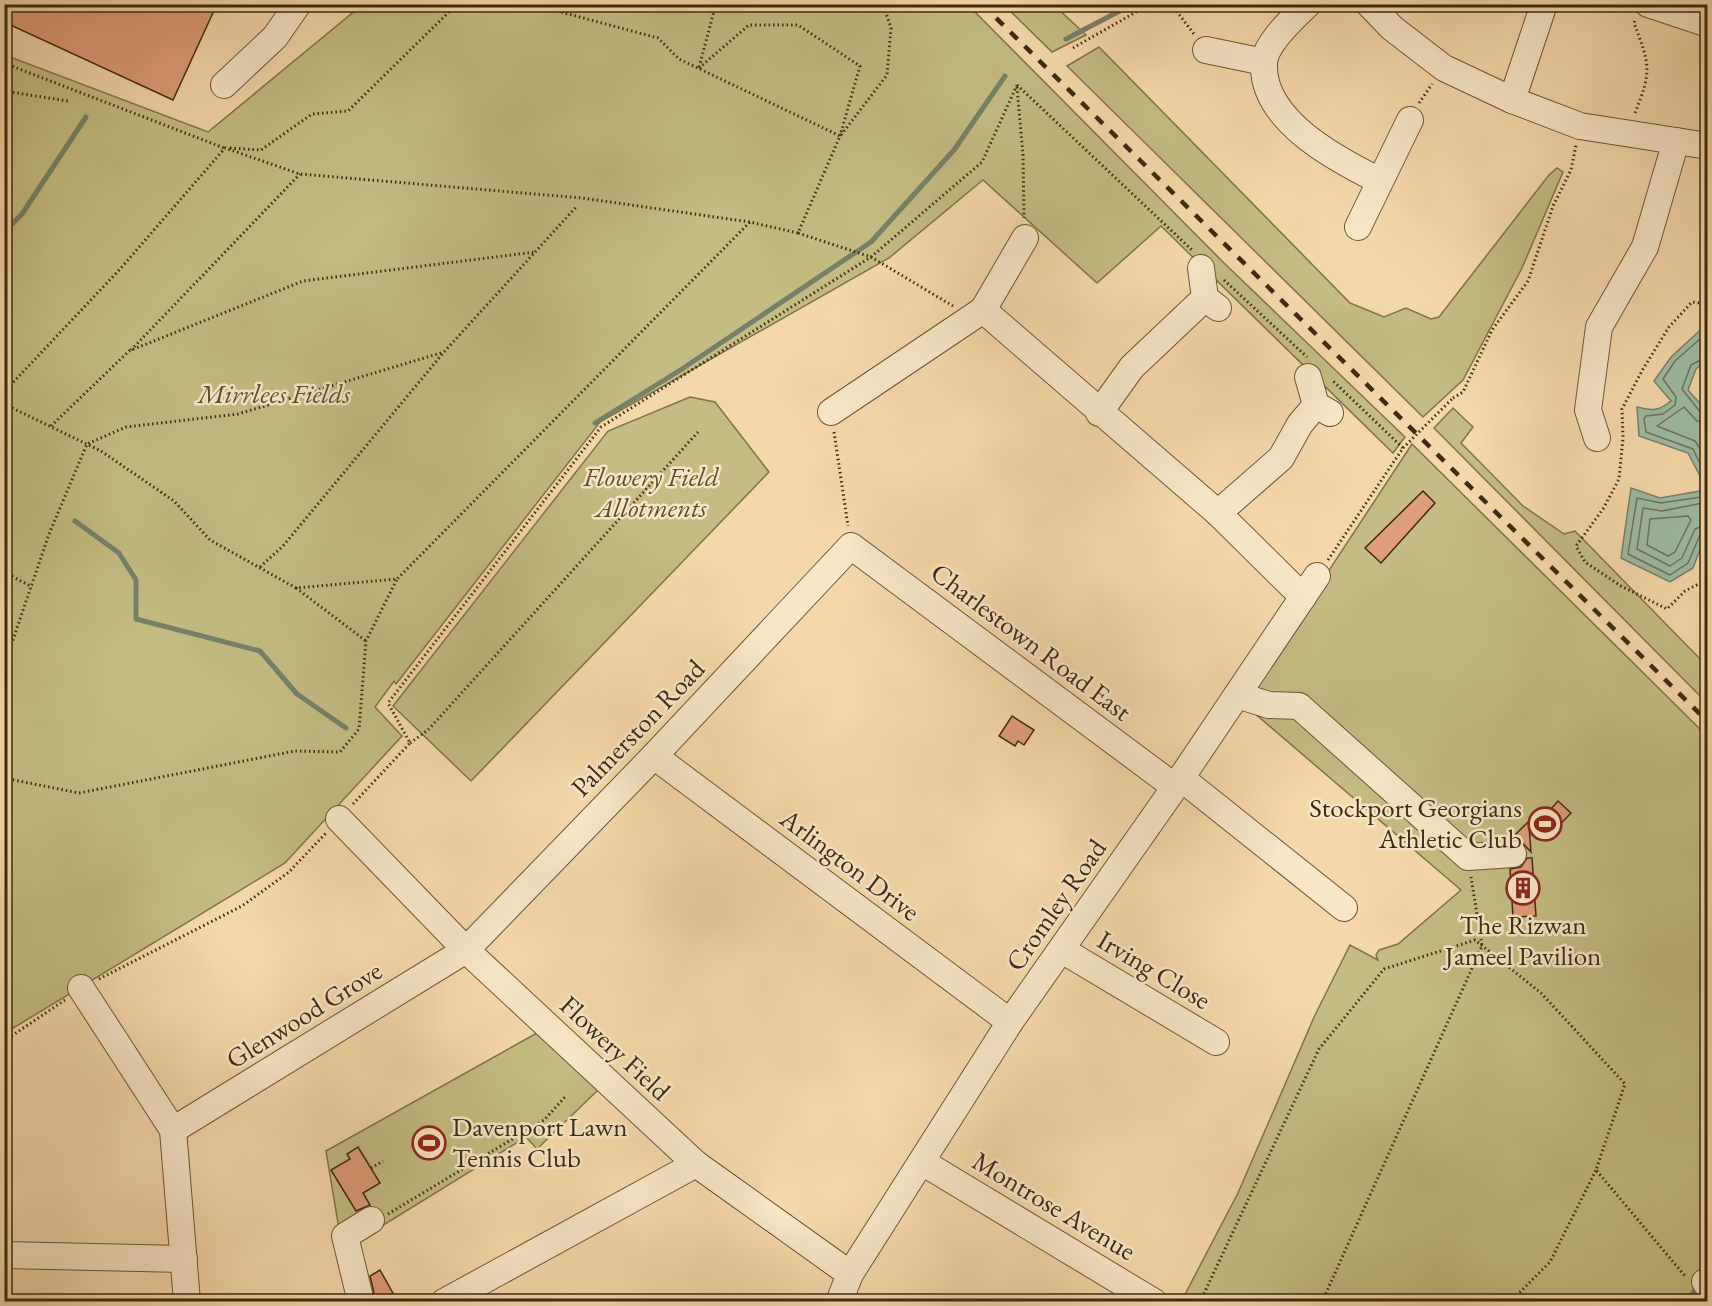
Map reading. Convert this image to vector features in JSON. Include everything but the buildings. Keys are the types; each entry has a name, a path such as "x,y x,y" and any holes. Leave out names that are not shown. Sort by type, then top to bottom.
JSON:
{"street":[{"path":"224,85 275,37 298,4"},
{"path":"1308,4 1283,28 1264,62 1269,91 1307,139 1343,163 1378,180"},
{"path":"1369,4 1392,28 1444,68 1512,100 1581,126 1707,146"},
{"path":"1512,100 1544,4"},
{"path":"1643,9 1707,24"},
{"path":"1206,50 1264,62"},
{"path":"1358,227 1378,180 1410,120"},
{"path":"1597,438 1577,416 1599,327 1645,247 1676,141"},
{"path":"831,412 976,314 1025,238"},
{"path":"1100,413 1132,367 1212,303 1201,268"},
{"path":"976,314 1100,413 1310,587"},
{"path":"1218,513 1281,458 1300,424 1324,409 1308,377"},
{"name":"Palmerston Road","path":"466,950 654,756 851,546"},
{"name":"Charlestown Road East","path":"851,546 1178,783 1344,908"},
{"name":"Cromley Road","path":"850,1274 1010,1022 1178,783 1310,587"},
{"path":"1237,695 1269,705 1299,706 1468,858 1513,854"},
{"name":"Arlington Drive","path":"654,756 1010,1022"},
{"name":"Flowery Field","path":"339,819 466,950 696,1164 850,1274"},
{"name":"Glenwood Grove","path":"173,1130 466,950"},
{"name":"Irving Close","path":"1062,950 1216,1042"},
{"path":"81,988 173,1130 187,1302"},
{"name":"Montrose Avenue","path":"922,1162 1154,1302"},
{"path":"444,1302 696,1164"},
{"path":"361,1302 345,1236 371,1220"},
{"path":"4,1255 184,1260"},
{"path":"838,1302 850,1274"}],"path":[{"path":"531,4 658,38 679,59 840,136"},
{"path":"699,69 716,4"},
{"path":"840,136 887,75 891,28 883,4"},
{"path":"1073,48 1150,4"},
{"path":"1171,4 1206,50"},
{"path":"1626,134 1645,87 1648,60 1634,23 1643,9"},
{"path":"699,69 749,25 798,26 861,66 840,136 798,233"},
{"path":"1410,120 1444,68"},
{"path":"410,743 388,703 601,427 869,257 982,162 1017,85 1023,155 1025,238"},
{"path":"4,91 68,100"},
{"path":"1310,587 1403,448 1453,398 1463,392 1492,330 1528,281 1553,206 1571,170 1581,126"},
{"path":"4,392 121,268 225,148 300,174 582,198 750,222 798,233 869,257 976,314"},
{"path":"51,426 129,351 300,174"},
{"path":"259,567 283,546 444,352 577,206"},
{"path":"4,778 79,793 294,751 340,752 359,729 366,641 397,579 750,222"},
{"path":"129,351 303,281 535,252"},
{"path":"1707,304 1692,302 1669,327 1643,369 1622,409 1623,438 1619,479 1603,509 1576,546 1585,562 1621,586 1667,609 1685,591 1707,579"},
{"path":"4,666 49,534 87,444 126,427 238,414 444,352"},
{"path":"4,404 87,444 174,501 210,540 296,588 366,641"},
{"path":"831,412 851,546"},
{"path":"4,1041 81,988 242,906 290,872 410,743 428,730 699,432"},
{"path":"4,572 32,587"},
{"path":"296,588 397,579"},
{"path":"1301,1302 1323,1300 1482,946 1468,858"},
{"path":"1200,1302 1319,1049 1384,969 1475,940 1541,993 1625,1084 1596,1170 1550,1262 1510,1302"},
{"path":"371,1220 377,1217 379,1220 544,1120 566,1096"},
{"path":"371,1168 383,1161"},
{"path":"1596,1170 1696,1289 1706,1284"}],"green space":[{"name":"Mirrlees Fields","path":"362,5 968,5 1224,263 1405,437 1393,453 1161,226 1097,283 983,180 889,258 600,422 396,684 394,681 375,707 402,736 285,863 5,1033 5,55 208,132"},
{"path":"1004,5 1054,5 1086,35 1052,52"},
{"path":"1099,47 1350,303 1384,317 1406,308 1431,319 1439,317 1549,175 1557,168 1563,172 1522,268 1463,380 1423,417 1067,66"},
{"name":"Flowery Field Allotments","path":"690,397 715,402 769,472 471,781 393,706 608,431"},
{"path":"1453,408 1473,427 1461,443 1523,506 1564,534 1575,531 1707,666 1707,703 1434,428"},
{"path":"1412,444 1707,736 1707,1270 1689,1301 1181,1302 1238,1193 1315,1015 1350,945 1378,960 1376,955 1379,950 1398,944 1461,890 1246,706 1253,686"},
{"name":"Davenport Lawn Tennis Club","path":"537,1033 598,1090 537,1149 526,1137 377,1229 339,1229 326,1151"}],"water":[{"path":"1707,324 1707,360 1696,369 1688,390 1707,411 1707,531 1693,568 1670,582 1621,558 1631,488 1660,498 1700,491 1700,476 1688,453 1639,436 1637,407 1655,409 1671,401 1654,381 1671,357"}],"waterway":[{"path":"1066,39 1133,4"},
{"path":"595,423 682,369 871,242 954,150 1005,76"},
{"path":"4,232 22,214 86,117"},
{"path":"75,521 119,553 136,580 136,619 260,651 297,694 346,728"},
{"path":"1687,1302 1698,1285"}],"railway":[{"path":"982,4 1708,722"}],"place":[{"name":"Stockport Georgians Athletic Club","path":"1545,824"},
{"name":"The Rizwan Jameel Pavilion","path":"1523,888"},
{"name":"Davenport Lawn Tennis Club","path":"429,1143"}]}
